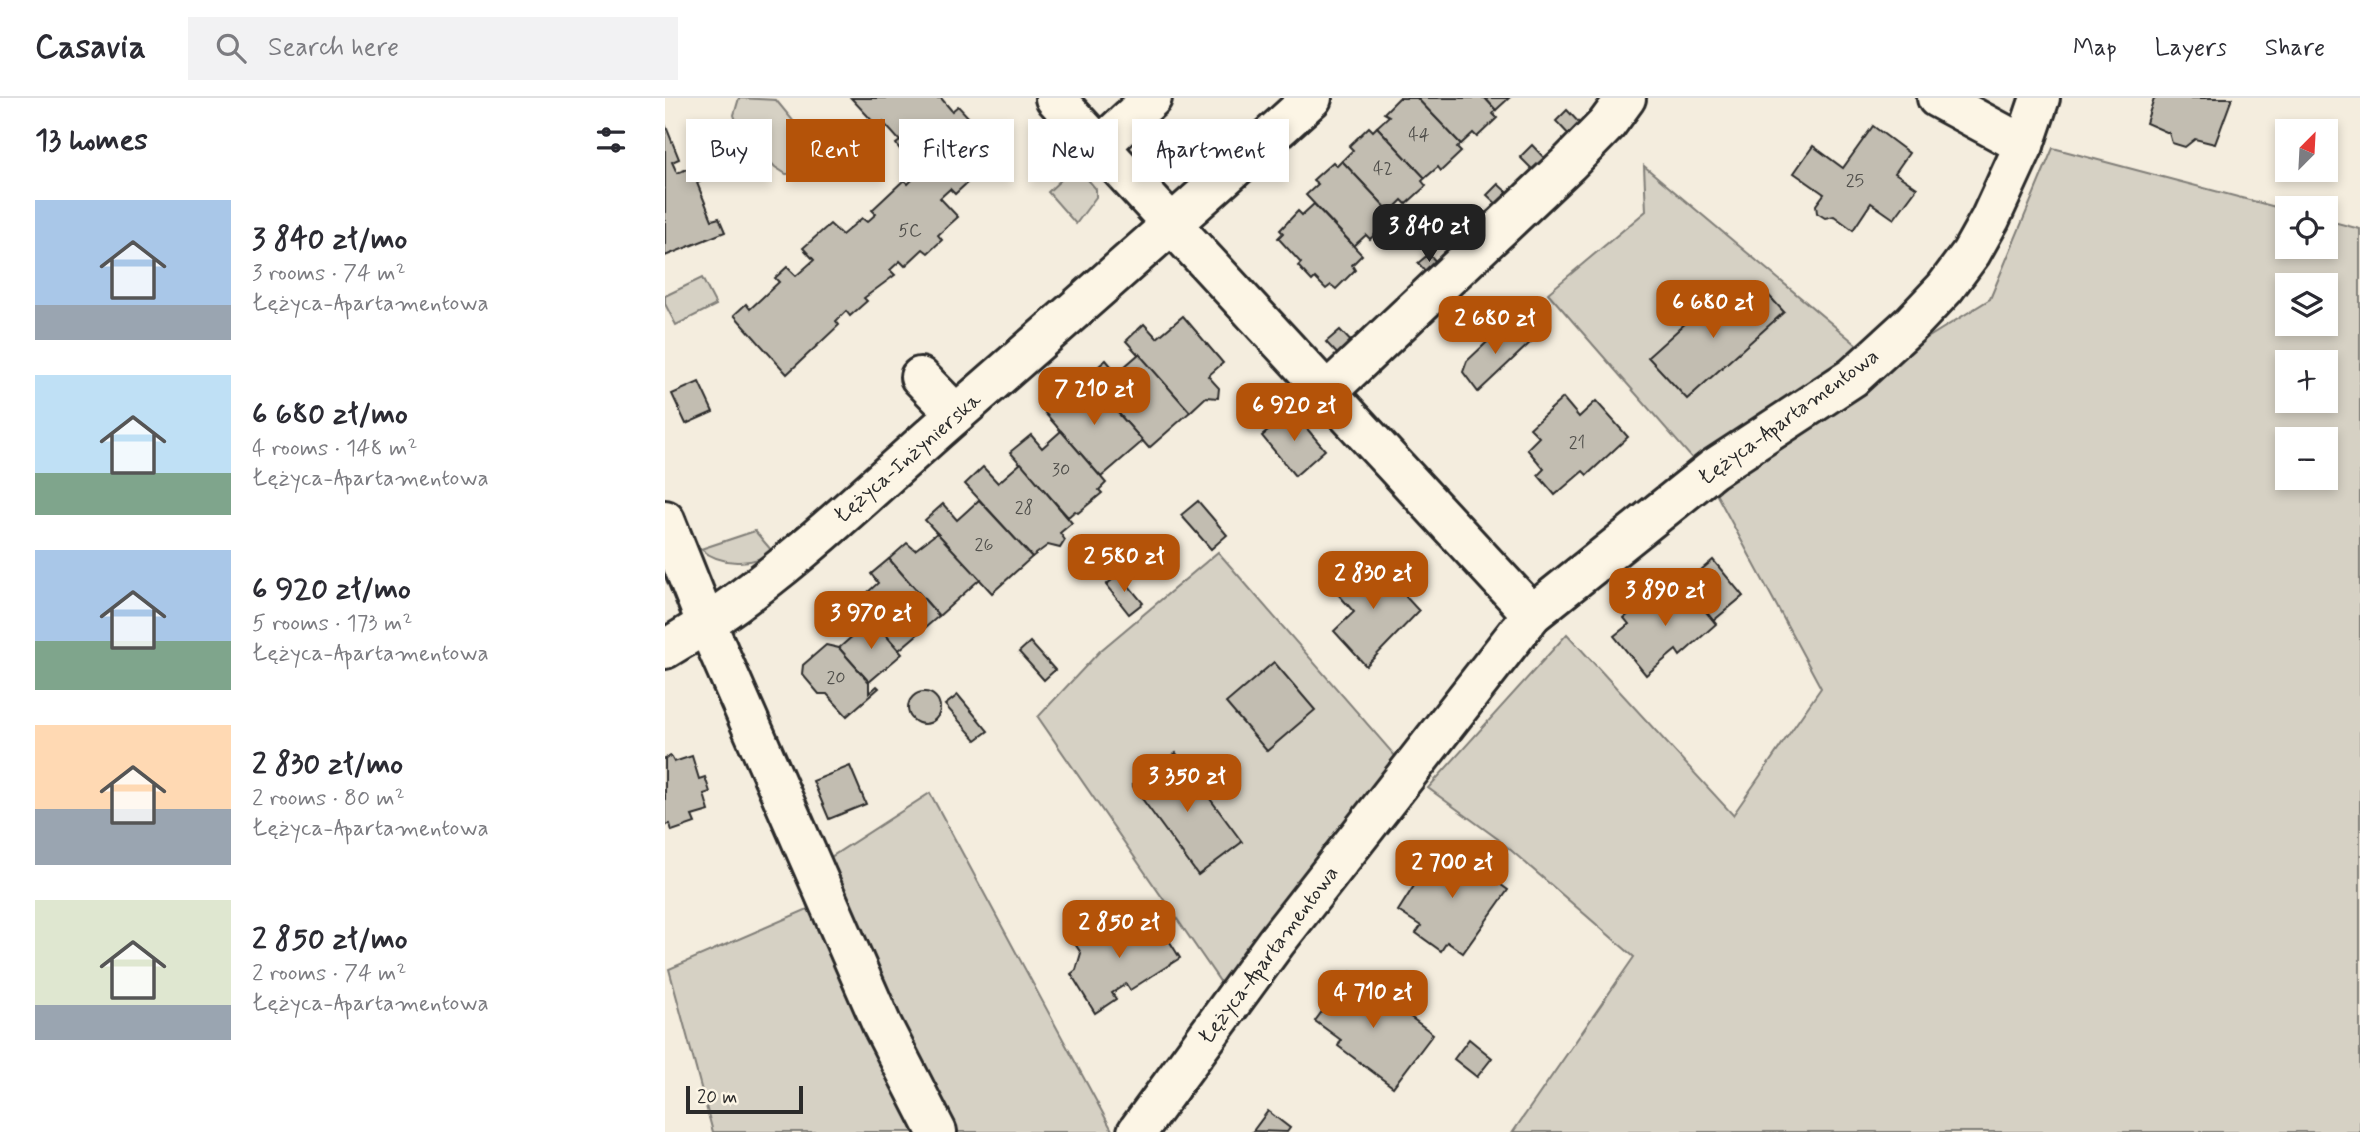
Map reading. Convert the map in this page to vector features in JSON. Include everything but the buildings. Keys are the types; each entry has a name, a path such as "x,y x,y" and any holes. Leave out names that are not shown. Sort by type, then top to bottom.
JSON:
{"street":[{"path":"1055,98 1074,119"},
{"path":"1118,129 1152,98"},
{"name":"Łężyca-Inżynierska","path":"665,649 707,625 829,527 1173,226 1312,98"},
{"path":"1328,391 1569,163 1607,124 1626,98"},
{"path":"1937,98 2024,145"},
{"name":"Łężyca-Apartamentowa","path":"1137,1132 1276,942 1532,614 1713,469 1853,377 1912,324 1945,288 1971,253 2024,145 2040,98"},
{"path":"1118,167 1532,614"},
{"path":"920,377 956,414"},
{"path":"665,520 707,625 882,1025 937,1132"}],"shaded area":[{"path":"739,98 776,100 792,119 786,119 786,174 772,164 772,119 735,119 734,115"},
{"path":"2053,148 2275,207 2275,259 2338,259 2338,223 2360,229 2360,1132 1513,1132 1634,957 1498,839 1428,788 1567,634 1733,815 1821,688 1705,473 1548,293 1646,211 1644,166 1882,366 1990,299"},
{"path":"1059,182 1090,182 1096,189 1096,197 1076,224 1048,192"},
{"path":"702,278 716,305 676,325 665,304 665,296"},
{"path":"755,531 772,551 756,560 727,561 701,549"},
{"path":"1218,552 1409,772 1228,993 1038,717 1100,651"},
{"path":"930,793 1113,1132 713,1132 669,969 808,909 797,879"}]}
